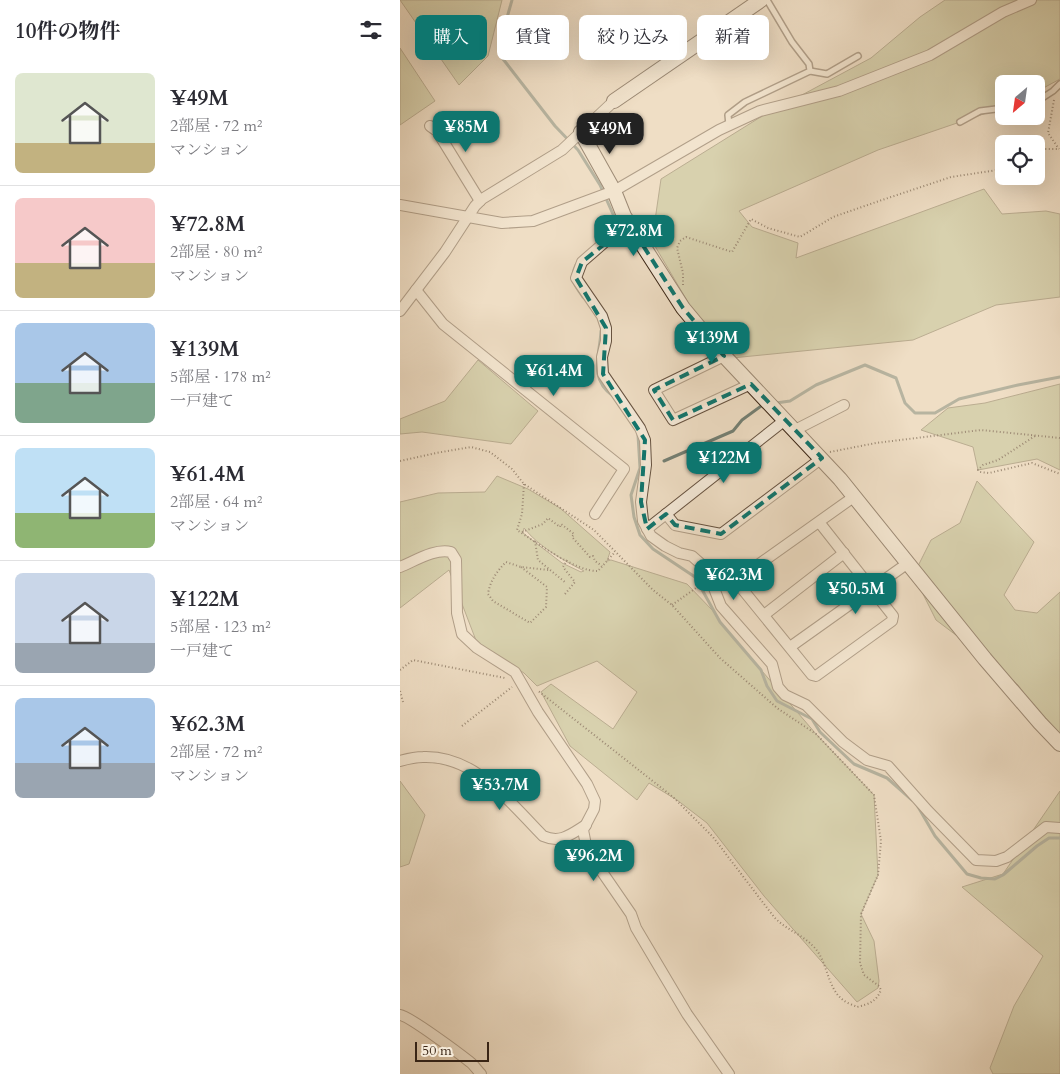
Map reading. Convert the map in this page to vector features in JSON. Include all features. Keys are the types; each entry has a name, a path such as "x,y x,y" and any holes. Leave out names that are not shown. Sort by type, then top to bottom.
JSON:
{"street":[{"path":"400,311 480,201 565,147 614,101 761,0"},
{"path":"400,205 502,223 533,221 612,192 729,125 760,111 839,91 921,58 973,31 1003,12 1031,0"},
{"path":"430,126 437,131 480,201"},
{"path":"578,135 626,219 683,308 724,356 820,456 855,496 985,659 1060,744"},
{"path":"626,219 620,221 611,239 604,242 582,262 576,278 602,316 606,328 606,341 602,357 603,374 640,428 645,440 646,465 641,502 643,521 651,536 679,553 692,556 701,564 710,578 721,606 772,664 778,687 785,695 806,705 843,742 867,760 888,766 928,811 976,860 996,860 1007,857 1046,827 1060,828"},
{"path":"416,290 443,324 624,469 595,514"},
{"path":"724,356 654,390 672,420 751,384"},
{"path":"795,430 844,405"},
{"path":"647,529 785,420"},
{"path":"666,514 675,525 721,534 820,456"},
{"path":"819,522 893,616 892,621 816,676 812,675 739,585 741,577 855,496"},
{"path":"400,567 437,552 444,550 451,552 456,560 457,613 462,634 477,648 515,672 538,712 588,784 595,800 594,809 583,830 587,850 631,914 636,928 688,1014 729,1074"},
{"path":"764,615 844,554"},
{"path":"790,647 908,563"},
{"path":"400,761 423,757 444,759 461,764 483,776 543,836 552,840 563,838 586,825"},
{"path":"400,1015 417,1024 472,1063 481,1074"}],"lane":[{"path":"767,0 792,42 809,64 810,71"},
{"path":"729,125 728,115 745,102 810,71 827,74 858,56"},
{"path":"1045,97 1058,86"},
{"path":"960,122 980,111 995,109"}],"path":[{"path":"1058,86 1048,133 1060,149"},
{"path":"1045,150 1060,149"},
{"path":"683,308 683,273 677,248 686,237 732,252 751,219 768,228 800,237 833,217 882,200 951,177 995,170"},
{"path":"820,456 876,443 981,430 1060,438"},
{"path":"1035,435 998,460 983,465 978,470 989,473 1032,463 1060,474"},
{"path":"400,461 471,447 490,452 512,469 524,484 594,530 653,590 672,605 720,658 777,708 816,734 874,795 881,841 878,875 861,914 860,963 864,975 880,986 881,990 877,999 869,1004 857,1007 842,1000 834,989 814,946 782,925 774,917 701,824 673,797 538,690"},
{"path":"524,484 522,514 517,530 589,572 598,571 615,552"},
{"path":"522,532 543,524 548,518 560,526 561,524 574,534 572,537 590,557 593,556 595,561 602,566"},
{"path":"535,541 538,560 566,583"},
{"path":"566,560 562,568 575,582 566,594"},
{"path":"521,567 547,586 546,607 530,623 493,601 488,594 490,585 506,562 521,567 549,570"},
{"path":"672,605 710,578"},
{"path":"400,670 413,660 520,681"},
{"path":"462,726 520,681"},
{"path":"400,691 403,702"}],"highlighted area":[{"path":"626,219 683,308 724,356 654,390 673,420 751,384 822,458 721,534 675,525 666,514 647,529 641,502 645,440 603,374 606,328 576,278 582,262 611,239 620,221"}],"green space":[{"path":"400,0 502,0 487,57 487,15 415,15 415,22"},
{"path":"945,0 1060,0 1060,79 1045,87 1045,75 995,75 995,110 878,150 739,211 752,227 798,243 796,258 984,189 1002,214 1046,211 1060,214 1060,297 996,305 913,340 732,358 689,304 652,241 661,179 759,118 871,58 920,17"},
{"path":"400,48 435,101 400,125"},
{"path":"442,60 484,60 459,85"},
{"path":"478,360 538,411 511,444 422,432 400,434 400,419 445,401"},
{"path":"1060,384 1060,470 1037,459 978,470 973,447 921,430 948,408 985,403"},
{"path":"497,476 528,489 560,508 610,552 607,561 611,560 687,584 713,611 720,622 816,734 874,795 878,875 861,914 874,941 879,981 878,988 857,1002 764,896 707,823 677,800 649,783 637,800 570,746 541,692 551,684 613,729 637,692 597,661 537,686 524,673 477,643 449,570 400,608 400,502 438,493 485,492","holes":["524,528 552,553 584,571 581,572 562,563 523,533"]},
{"path":"977,481 1034,542 1004,595 1015,610 1037,613 1060,592 1060,743 1018,685 997,666 936,620 922,592 915,572 931,540 960,523"},
{"path":"400,781 425,815 409,864 400,867"},
{"path":"1060,791 1060,1074 993,1074 990,1068 1014,1006 1043,956 962,887 1003,874"}],"waterway":[{"path":"512,0 501,39 503,59 555,126 578,150 600,185 616,221"},
{"path":"603,239 612,228"},
{"path":"576,265 573,278 575,286 583,297"},
{"path":"601,331 597,366 598,374 600,382 613,396"},
{"path":"776,403 790,401 816,385 865,365 896,378 905,403 915,413 935,413 959,399 1060,377"},
{"path":"664,461 733,431 742,420 764,404"},
{"path":"638,435 640,468 631,495 634,517 640,535 653,549 695,577 720,622 761,670 767,686 777,701 812,719 820,732 854,764 887,778 912,800"},
{"path":"917,805 935,836 967,874 981,878 995,879 1003,875 1049,838 1060,838"}]}
